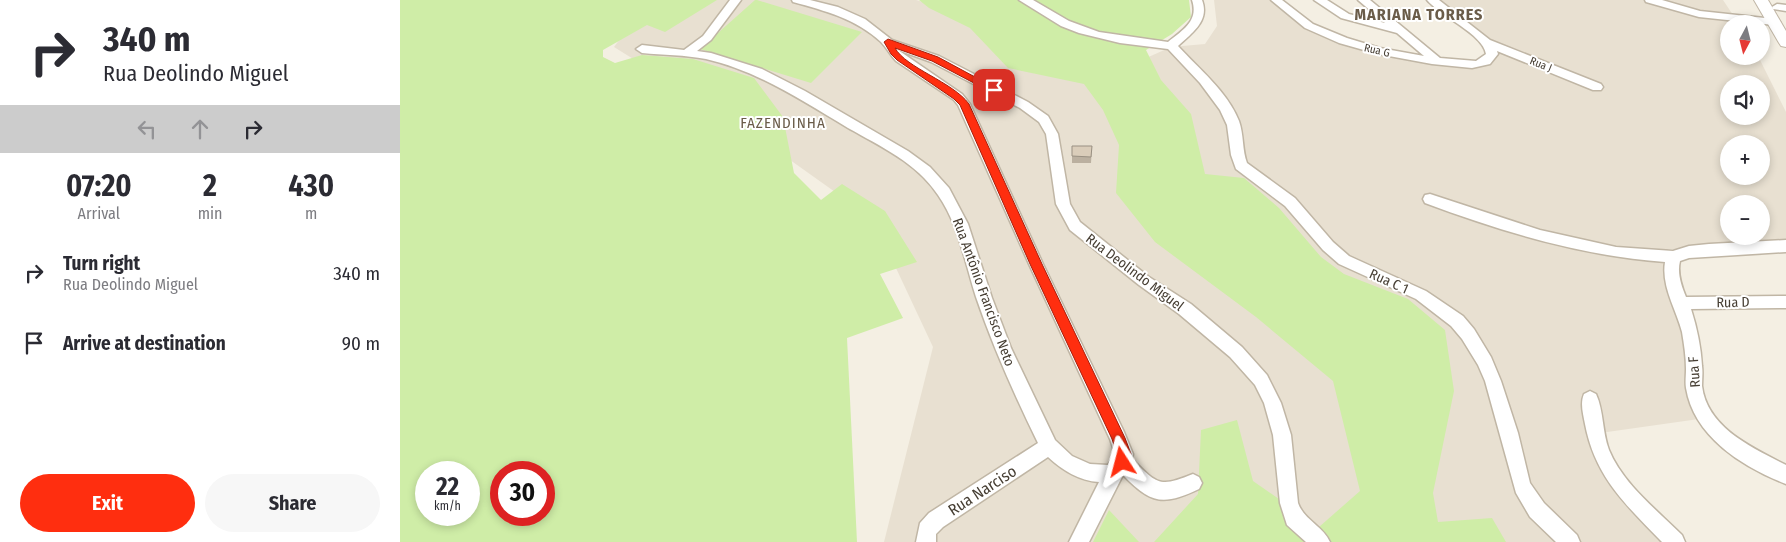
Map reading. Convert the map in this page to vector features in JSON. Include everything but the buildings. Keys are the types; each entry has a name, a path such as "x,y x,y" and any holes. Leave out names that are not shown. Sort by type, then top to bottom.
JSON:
{"street":[{"path":"687,53 707,38 736,0"},
{"name":"Rua Deolindo Miguel","path":"797,0 834,9 861,21 888,42 935,59 1024,105 1044,119 1052,134 1063,204 1076,226 1100,248 1185,309 1214,333 1236,352 1261,380 1272,403 1282,435 1289,502 1294,518 1320,542"},
{"path":"1024,0 1070,26 1099,36 1171,46 1197,23 1200,14 1197,0"},
{"name":"Rua G","path":"1276,0 1301,22 1338,39 1369,49 1438,62 1478,64 1489,59 1492,54 1485,42"},
{"path":"1319,0 1345,16 1400,31"},
{"path":"1363,0 1438,62"},
{"path":"1432,0 1485,42"},
{"path":"1650,0 1698,14 1778,13"},
{"path":"1761,0 1778,13 1786,43"},
{"path":"888,42 900,58 958,97 964,104 1036,264 1118,438 1124,454 1079,542"},
{"name":"Rua J","path":"1485,42 1597,87"},
{"name":"Rua C 1","path":"1171,46 1207,84 1228,111 1233,123 1241,166 1290,202 1328,246 1344,260 1422,295 1457,321 1468,334 1485,362 1493,381 1509,433 1522,486 1537,510 1570,542"},
{"name":"Rua Antônio Francisco Neto","path":"642,49 687,53 716,59 758,72 802,94 903,154 925,170 944,192 961,224 984,298 1003,348 1049,446 1066,462 1089,473 1117,468"},
{"path":"1430,199 1524,232 1608,251 1673,257 1689,252 1709,250 1786,246"},
{"name":"Rua F","path":"1673,257 1671,274 1692,343 1694,386 1697,402 1704,416 1734,446 1786,475"},
{"name":"Rua D","path":"1681,303 1786,302"},
{"path":"1590,399 1593,423 1602,454 1613,473 1675,542"},
{"name":"Rua Narciso","path":"926,542 927,530 936,520 1049,446"},
{"path":"1117,468 1157,492 1176,492 1192,484"}],"shaded area":[{"path":"657,0 916,0 1135,63 1171,47 1205,44 1217,26 1214,0 1279,0 1301,23 1387,55 1484,64 1503,49 1435,0 1723,0 1733,15 1720,15 1720,65 1762,65 1768,75 1720,75 1720,125 1770,125 1770,80 1786,112 1786,245 1773,250 1668,249 1666,273 1706,418 1586,435 1685,542 884,542 933,347 873,219 755,135 614,47 632,23"}],"green space":[{"path":"400,0 717,0 665,32 647,25 603,50 603,57 615,63 642,55 693,59 754,78 783,117 794,173 821,200 842,184 885,211 917,262 880,274 903,318 847,338 857,542 400,542"},
{"path":"755,0 862,32 811,83 700,49"},
{"path":"919,0 1189,0 1191,17 1172,34 1146,50 1161,80 1191,114 1205,174 1244,178 1279,208 1321,257 1344,274 1408,299 1445,330 1454,391 1433,493 1438,522 1492,518 1506,542 1154,542 1198,494 1201,430 1237,420 1253,481 1319,527 1360,491 1333,381 1256,317 1155,242 1116,193 1119,145 1103,110 1084,84 1008,68 970,28 929,8"},
{"path":"1109,510 1139,542 1093,542"}],"district":[{"name":"MARIANA TORRES","path":"1419,14"},
{"name":"FAZENDINHA","path":"783,123"}],"route":[{"path":"994,90 935,59 888,42 900,58 958,97 964,104 1036,264 1118,438 1124,454 1122,462"}]}
